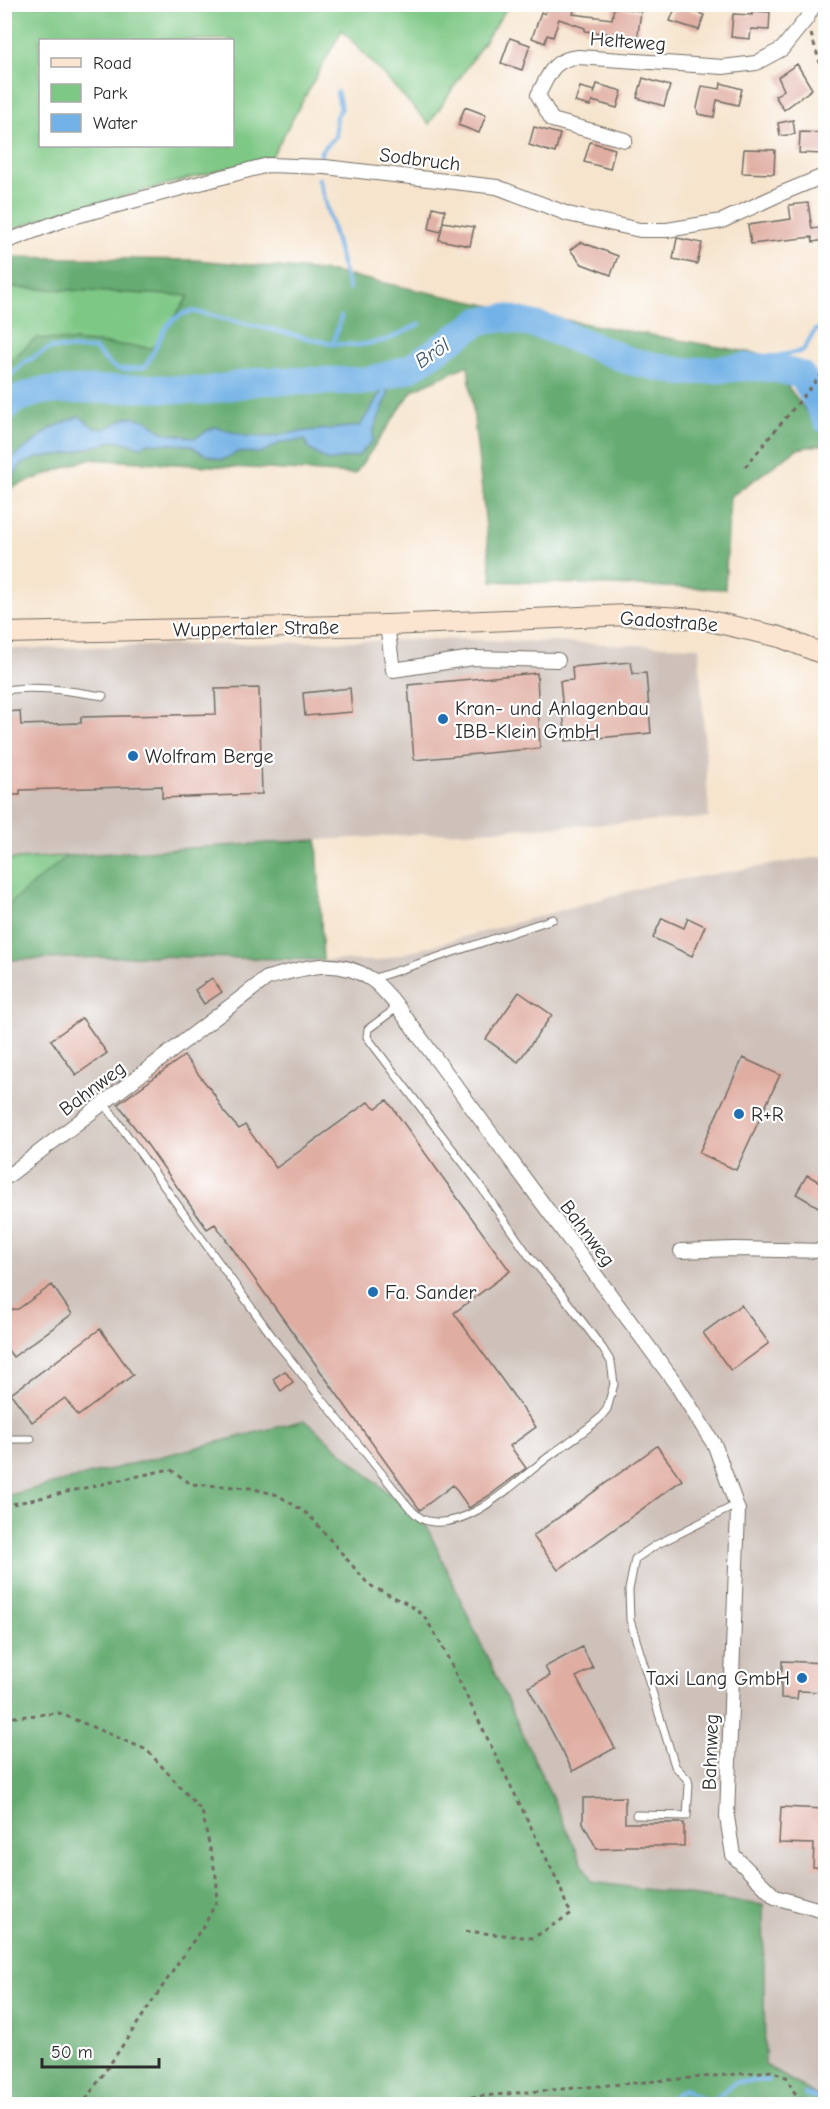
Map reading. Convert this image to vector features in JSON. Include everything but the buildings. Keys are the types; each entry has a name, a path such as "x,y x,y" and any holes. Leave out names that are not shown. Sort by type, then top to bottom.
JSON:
{"main road":[{"name":"Gadostraße","path":"508,621 629,615 701,619 780,637 825,655"},
{"name":"Wuppertaler Straße","path":"4,633 508,621"}],"street":[{"name":"Helteweg","path":"625,140 552,120 538,95 554,66 565,58 578,57 723,67 756,63 782,49 807,18 814,4"},
{"name":"Sodbruch","path":"4,244 69,218 268,165 325,167 497,188 568,214 640,230 667,230 722,221 825,175"},
{"path":"387,625 393,670 473,657 558,660"},
{"name":"Bahnweg","path":"4,1179 267,978 312,965 343,966 372,980 398,1007 676,1384 716,1446 738,1510 727,1817 733,1855 775,1897 820,1910 825,1909"},
{"path":"681,1251 734,1249 825,1251"}],"lane":[{"path":"4,690 18,687 71,690 103,696"},
{"path":"372,980 553,919"},
{"path":"104,1103 277,1343 410,1508 424,1520 430,1521 449,1520 469,1515 526,1476 599,1419 608,1409 612,1397 614,1373 611,1362 603,1349 560,1292 529,1256 476,1180 367,1037 368,1029 398,1007"},
{"path":"4,1439 31,1439"},
{"path":"636,1815 687,1816 689,1785 688,1780 675,1766 630,1620 629,1590 635,1559 656,1545 736,1505"}],"path":[{"path":"807,18 825,82"},
{"path":"745,467 825,369"},
{"path":"4,1506 170,1469 191,1484 250,1488 278,1495 309,1515 369,1584 408,1604 424,1616 445,1653 560,1884 567,1907 572,1913 533,1938 464,1931"},
{"path":"4,1718 59,1713 147,1750 202,1811 215,1864 216,1902 206,1922 83,2104"},
{"path":"427,2104 436,2100 772,2071 788,2078 790,2088 800,2099 811,2104"}],"shaded area":[{"path":"448,639 699,647 709,818 5,860 5,649"},
{"path":"825,856 825,2097 820,2097 765,2065 763,1905 591,1882 427,1527 305,1420 5,1496 5,960 148,956 377,961 659,883"}],"green space":[{"path":"4,5 509,5 429,124 342,30 272,156 44,218 5,232"},
{"path":"8,257 196,260 332,272 531,314 765,355 825,437 825,444 797,449 730,497 725,589 492,581 468,365 413,390 355,474 88,459 5,490 5,365 36,338 153,348 189,296 5,287 5,263"},
{"path":"5,287 190,295 153,348 36,338 5,365"},
{"path":"317,840 323,960 148,956 5,960 4,908 67,856"},
{"path":"67,856 5,908 5,860"},
{"path":"305,1420 427,1527 591,1882 763,1905 765,2065 819,2097 826,2097 825,2104 5,2104 5,1496"}],"water":[{"path":"383,389 389,392 373,432 373,440 358,456 328,461 309,449 305,440 282,442 261,453 238,452 222,460 204,454 190,445 149,443 141,447 117,440 66,454 40,457 21,464 13,477 5,482 5,464 52,428 79,416 95,428 105,429 128,417 147,420 162,432 195,438 214,427 246,436 270,437 360,426"}],"waterway":[{"path":"321,155 321,151 336,136 336,117 341,109 337,92"},
{"path":"319,179 349,289"},
{"path":"4,381 25,362 50,348 95,349 116,368 145,367 167,326 181,315 192,311 333,344 341,317"},
{"name":"Bröl","path":"4,409 14,400 40,391 150,388 204,391 261,381 368,381 409,369 480,321 506,318 548,328 630,361 683,372 746,367 773,368 801,375 826,419"},
{"path":"333,344 360,345 387,340 420,324"},
{"path":"768,368 777,356 803,351 815,330 826,329"},
{"path":"662,2104 684,2089 710,2103 736,2082 769,2080"},
{"path":"805,2094 817,2098 826,2097"}],"place":[{"name":"Kran- und Anlagenbau IBB-Klein GmbH","path":"443,719"},
{"name":"Wolfram Berge","path":"133,756"},
{"name":"R+R","path":"739,1114"},
{"name":"Fa. Sander","path":"373,1292"},
{"name":"Taxi Lang GmbH","path":"802,1678"}]}
